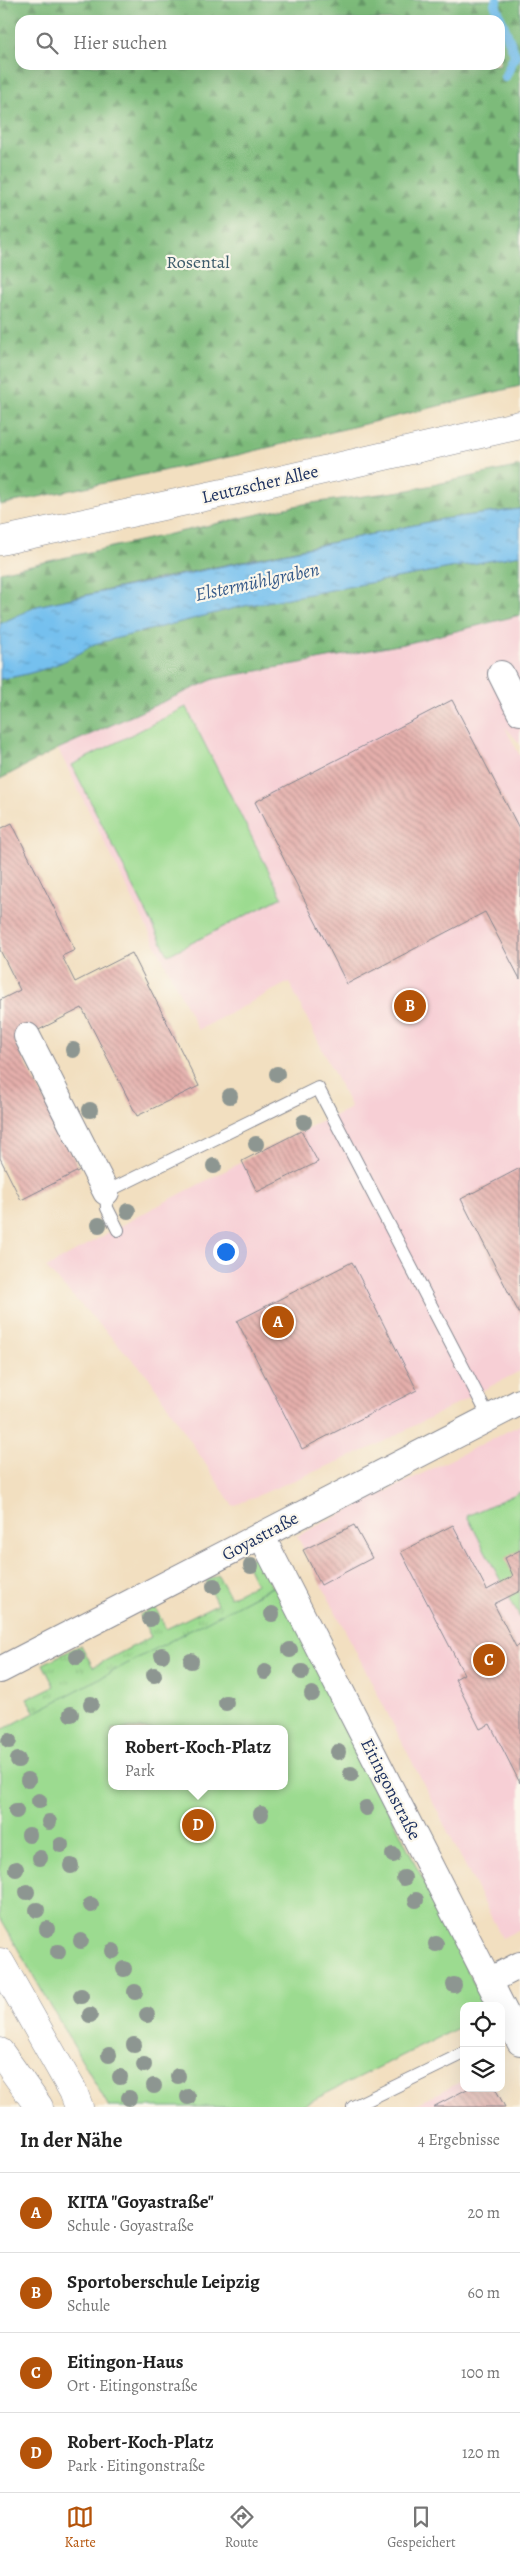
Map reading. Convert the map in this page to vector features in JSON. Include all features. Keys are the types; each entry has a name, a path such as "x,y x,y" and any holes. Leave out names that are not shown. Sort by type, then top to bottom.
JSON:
{"main road":[{"name":"Leutzscher Allee","path":"0,540 228,492 520,425"},
{"path":"0,1962 73,2090 80,2107"},
{"path":"0,2052 39,2107"}],"street":[{"path":"501,674 520,712"},
{"path":"27,1036 106,1192"},
{"name":"Goyastraße","path":"0,1670 520,1402"},
{"name":"Eitingonstraße","path":"261,1535 489,1981 512,2036"},
{"path":"489,1981 520,1965"}],"lane":[{"path":"118,1230 107,1208 106,1192 318,1088 489,1418"},
{"path":"353,2107 460,2055"}],"shaded area":[{"path":"520,615 520,744 505,727 520,756 520,1371 373,1447 233,1506 148,1376 46,1268 140,1215 301,1131 351,1108 289,982 198,1030 58,749 214,679 409,643"},
{"path":"520,1425 520,1929 502,1938 297,1536"},
{"path":"460,2082 460,2092 497,2092 505,2107 411,2107"}],"green space":[{"name":"Rosental","path":"0,0 520,0 520,386 238,455 0,505"},
{"path":"520,466 520,509 443,519 148,581 37,606 0,624 0,572 304,504 409,490"},
{"path":"520,555 520,615 409,643 214,679 58,749 0,779 0,679 25,675 49,667 72,657 93,644 239,607"},
{"path":"186,707 282,897 168,955 72,765"},
{"path":"520,1492 520,1618 467,1516"},
{"path":"256,1556 272,1587 254,1596 48,1736 27,1699 54,1686 43,1664 81,1645 93,1667 151,1637 140,1615 155,1607 166,1629 217,1604 206,1581 218,1575 230,1597 256,1584 245,1561"},
{"path":"278,1584 483,2002 460,2002 460,2027 299,2107 109,2107 0,1918 0,1731"}],"water":[{"name":"Elstermühlgraben","path":"520,509 520,555 239,607 94,644 73,657 49,667 25,675 0,679 0,624 37,606 443,519"}],"building":[{"path":"452,700 520,830 520,979 485,912 347,984 255,802"},
{"path":"12,823 75,950 62,956 75,982 132,953 199,1086 137,1116 82,1008 15,1042 80,1170 21,1200 0,1158 0,1000 20,990 0,950 0,829"},
{"path":"301,1131 318,1162 257,1192 242,1161"},
{"path":"520,1168 520,1315 461,1199"},
{"path":"352,1262 417,1390 302,1449 237,1321"},
{"path":"354,1525 372,1558 321,1585 303,1550"},
{"path":"453,1525 487,1590 513,1576 505,1558 520,1550 520,1591 494,1604 516,1647 520,1645 520,1783 490,1724 480,1729 455,1679 464,1674 401,1552"},
{"path":"461,2092 497,2092 505,2107 433,2107"}],"waterway":[{"path":"497,0 495,4 499,15"},
{"path":"505,30 515,55 505,77"}],"place":[{"name":"Sportoberschule Leipzig","path":"410,1006"},
{"name":"KITA \"Goyastraße\"","path":"278,1322"},
{"name":"Eitingon-Haus","path":"489,1660"},
{"name":"Robert-Koch-Platz","path":"198,1825"}]}
